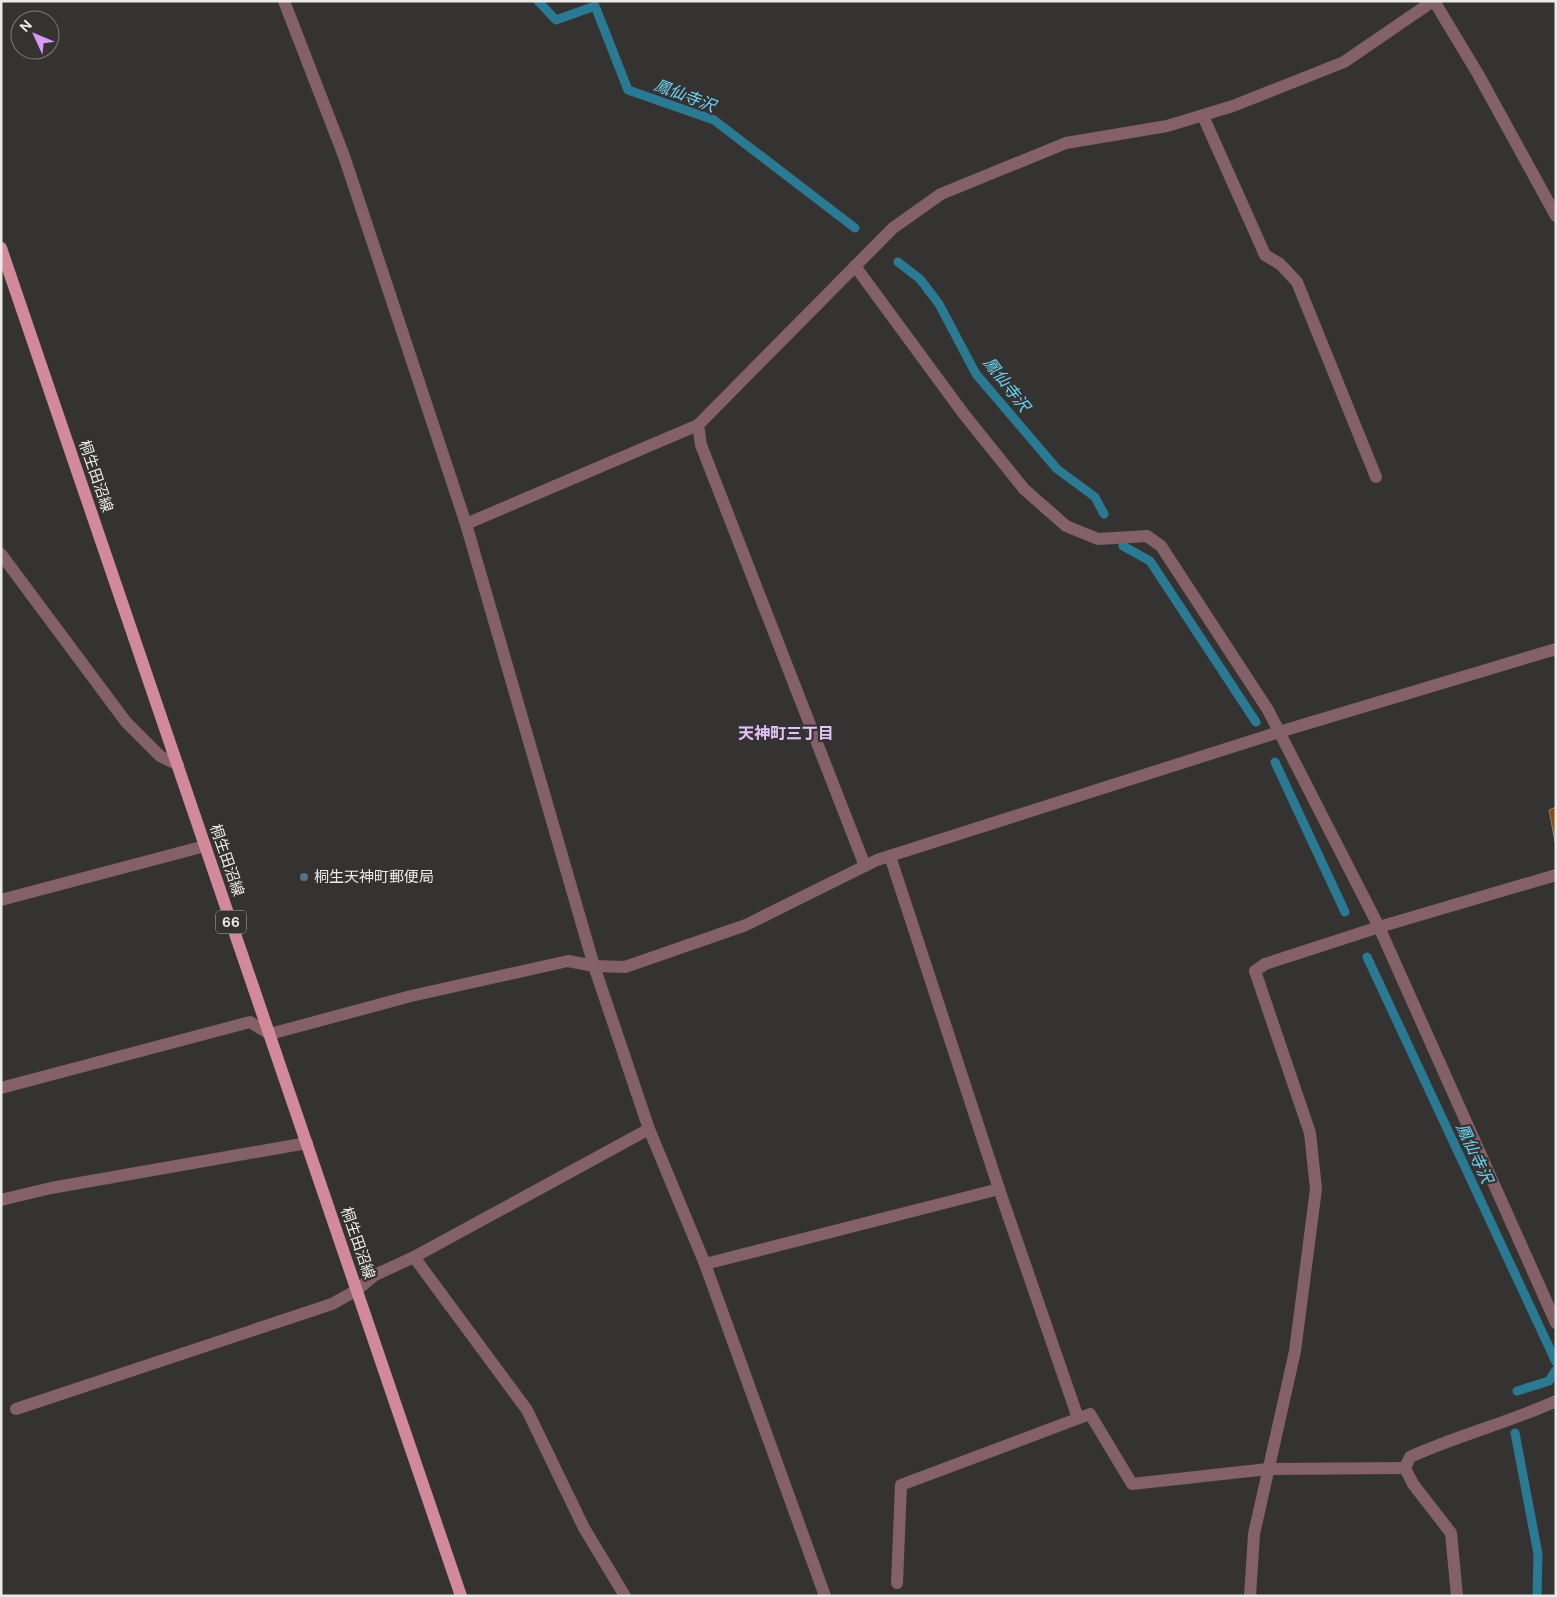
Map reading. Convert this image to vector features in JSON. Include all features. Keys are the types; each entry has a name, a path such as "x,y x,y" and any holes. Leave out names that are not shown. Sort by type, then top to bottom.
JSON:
{"main road":[{"name":"桐生田沼線","path":"1,248 461,1596"}],"street":[{"path":"284,1 344,156 466,524 594,966 649,1128 705,1264 825,1596"},
{"path":"466,524 698,425 893,228 941,194 1066,143 1167,126 1203,116 1344,62 1433,1 1552,197 1556,216"},
{"path":"1203,116 1266,255 1280,264 1297,282 1376,477"},
{"path":"856,266 963,413 1024,489 1066,526 1098,539 1147,536 1161,546 1268,710 1379,927 1556,1323"},
{"path":"698,425 702,445 865,866"},
{"path":"1,554 126,722 160,756 178,764"},
{"path":"1,1088 250,1022 270,1034 411,996 568,961 594,966 625,967 746,925 865,866 890,856 1279,732 1556,649"},
{"path":"1,900 205,846"},
{"path":"890,856 999,1189 1078,1418"},
{"path":"1250,1596 1254,1534 1295,1351 1316,1188 1310,1133 1254,971 1264,964 1379,927 1556,875"},
{"path":"16,1409 332,1304 357,1290 375,1274 414,1257 649,1128"},
{"path":"1,1200 52,1188 307,1143"},
{"path":"705,1264 999,1189"},
{"path":"414,1257 527,1410 584,1528 625,1596"},
{"path":"1405,1468 1410,1457 1434,1446 1529,1414 1556,1401"},
{"path":"896,1583 902,1485 1090,1414 1132,1484 1268,1469 1405,1468"},
{"path":"1405,1468 1413,1484 1450,1533 1457,1596"}],"building":[{"path":"1556,807 1556,847 1549,810"}],"waterway":[{"name":"鳳仙寺沢","path":"538,1 556,20 595,6 628,90 714,120 855,228"},
{"name":"鳳仙寺沢","path":"898,262 920,279 939,304 976,374 1057,469 1095,497 1104,514"},
{"name":"鳳仙寺沢","path":"1123,546 1150,561 1256,722"},
{"name":"鳳仙寺沢","path":"1275,762 1345,912"},
{"name":"鳳仙寺沢","path":"1367,957 1556,1362"},
{"name":"鳳仙寺沢","path":"1517,1391 1549,1381 1556,1370"},
{"name":"鳳仙寺沢","path":"1515,1433 1538,1554 1537,1596"}],"place":[{"name":"桐生天神町郵便局","path":"304,877"}],"district":[{"name":"天神町三丁目","path":"786,733"}]}
